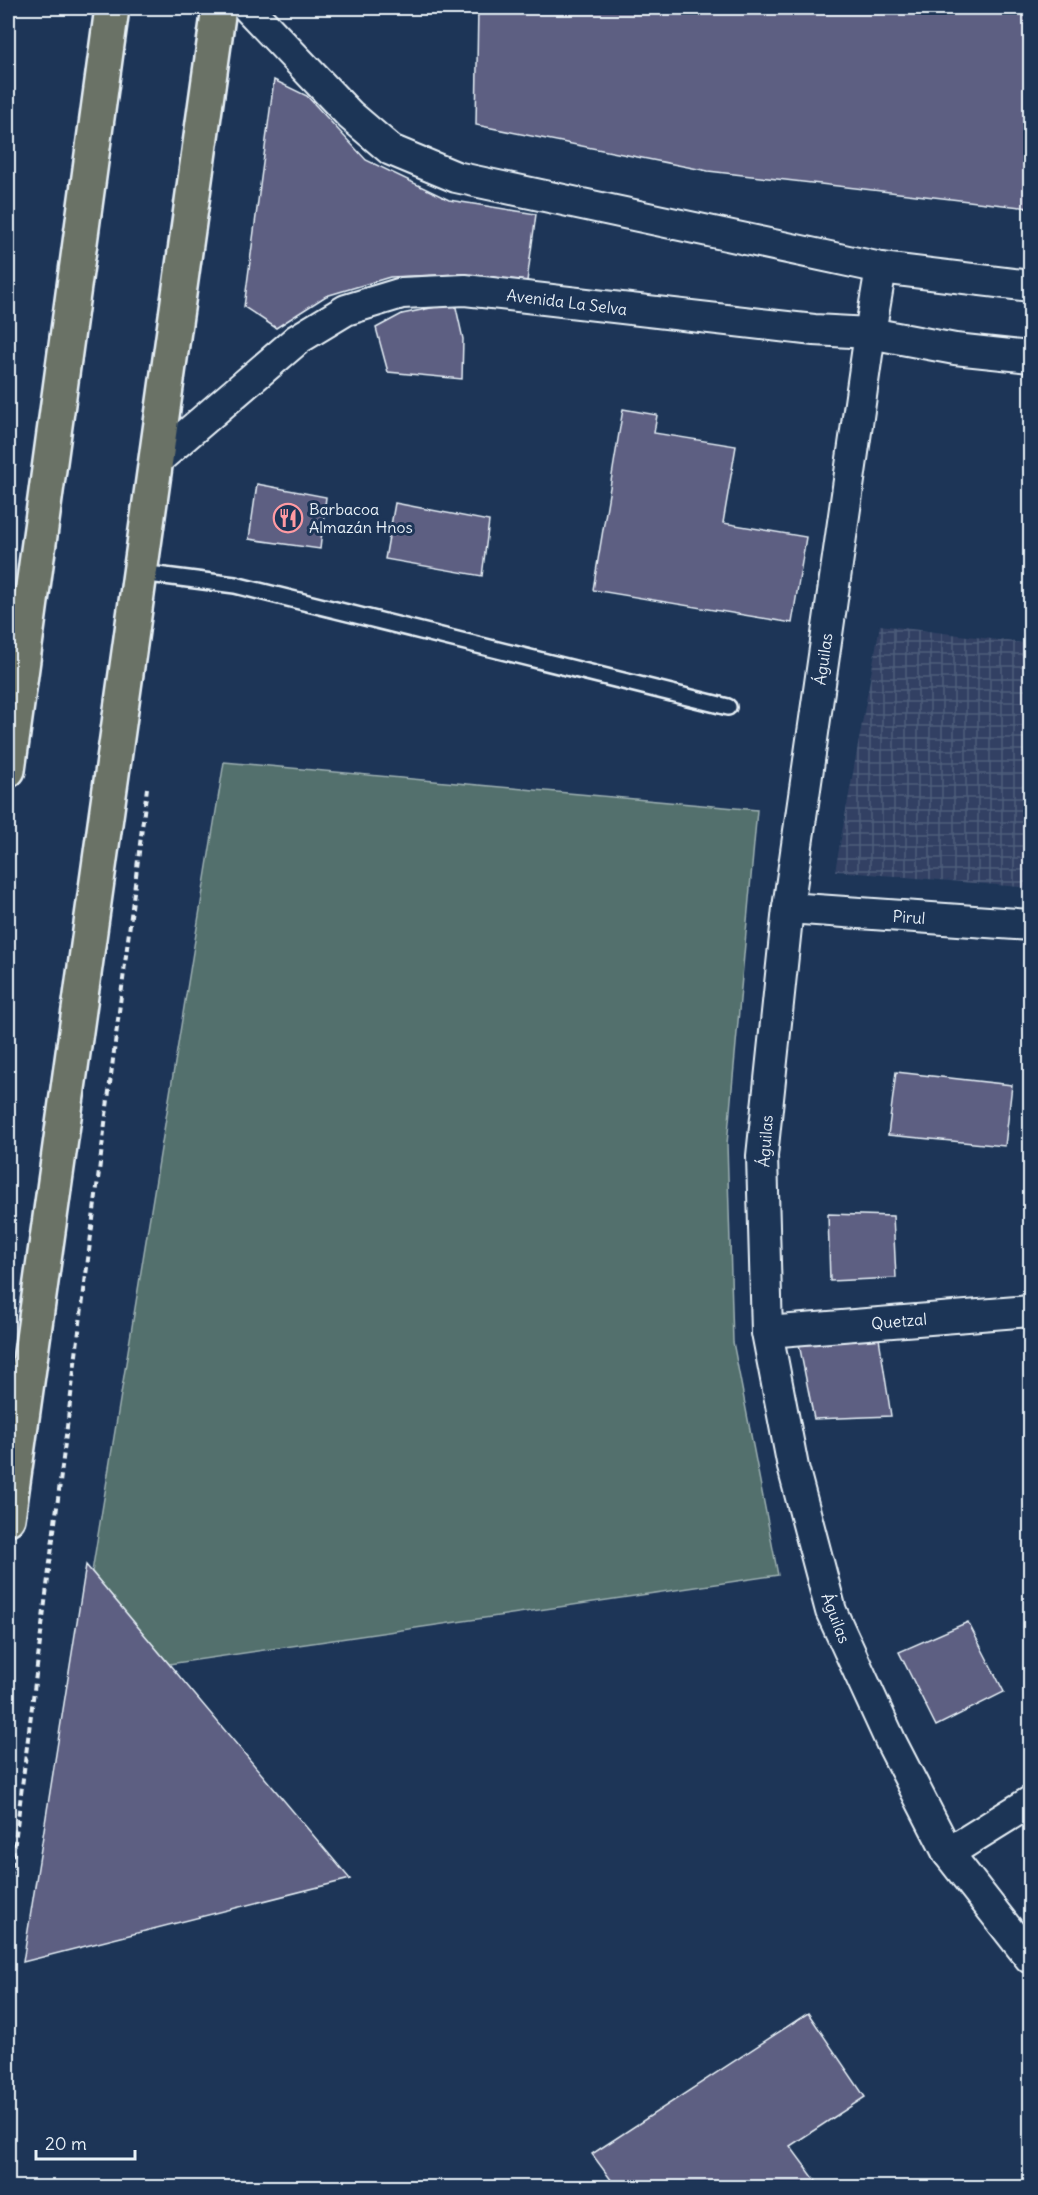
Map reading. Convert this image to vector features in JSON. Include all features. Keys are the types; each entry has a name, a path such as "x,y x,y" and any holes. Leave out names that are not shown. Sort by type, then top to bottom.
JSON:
{"highway":[{"path":"8,770 112,8"},
{"path":"8,1518 219,8"}],"street":[{"path":"248,8 350,115 392,150 456,177 881,268 1030,286"},
{"name":"Águilas","path":"881,268 788,908 762,1156 767,1332 793,1467 831,1611 891,1742 948,1853 1030,1958"},
{"name":"Avenida La Selva","path":"157,460 298,339 346,310 402,293 465,290 802,329 870,333 955,349 1030,357"},
{"name":"Pirul","path":"788,908 1030,926"},
{"name":"Quetzal","path":"767,1332 1030,1311"},
{"path":"948,1853 1030,1802"}],"lane":[{"path":"141,573 235,585 728,707"}],"path":[{"path":"8,1898 148,779"}],"shaded area":[{"path":"880,625 1030,644 1030,888 835,871"}],"green space":[{"path":"224,762 757,810 727,1144 733,1342 778,1575 169,1664 92,1572"}],"building":[{"path":"478,8 1030,8 1030,208 708,171 476,125"},
{"path":"274,80 307,96 366,160 449,200 536,214 527,281 463,274 390,277 326,296 276,328 244,307"},
{"path":"455,303 463,339 462,379 388,372 376,328 402,314"},
{"path":"623,409 657,415 654,433 736,446 723,523 806,537 792,623 593,590"},
{"name":"Barbacoa Almazán Hnos","path":"257,484 326,497 320,549 249,539"},
{"path":"395,503 489,521 482,576 385,559"},
{"path":"896,1072 1012,1085 1005,1146 888,1135"},
{"path":"828,1214 893,1216 896,1278 830,1281"},
{"path":"879,1338 891,1416 814,1419 799,1344"},
{"path":"86,1565 169,1664 350,1879 23,1962"},
{"path":"968,1622 1004,1692 936,1726 899,1652"},
{"path":"808,2013 865,2097 790,2146 821,2188 617,2188 592,2154"}],"place":[{"name":"Barbacoa Almazán Hnos","path":"288,518"}]}
